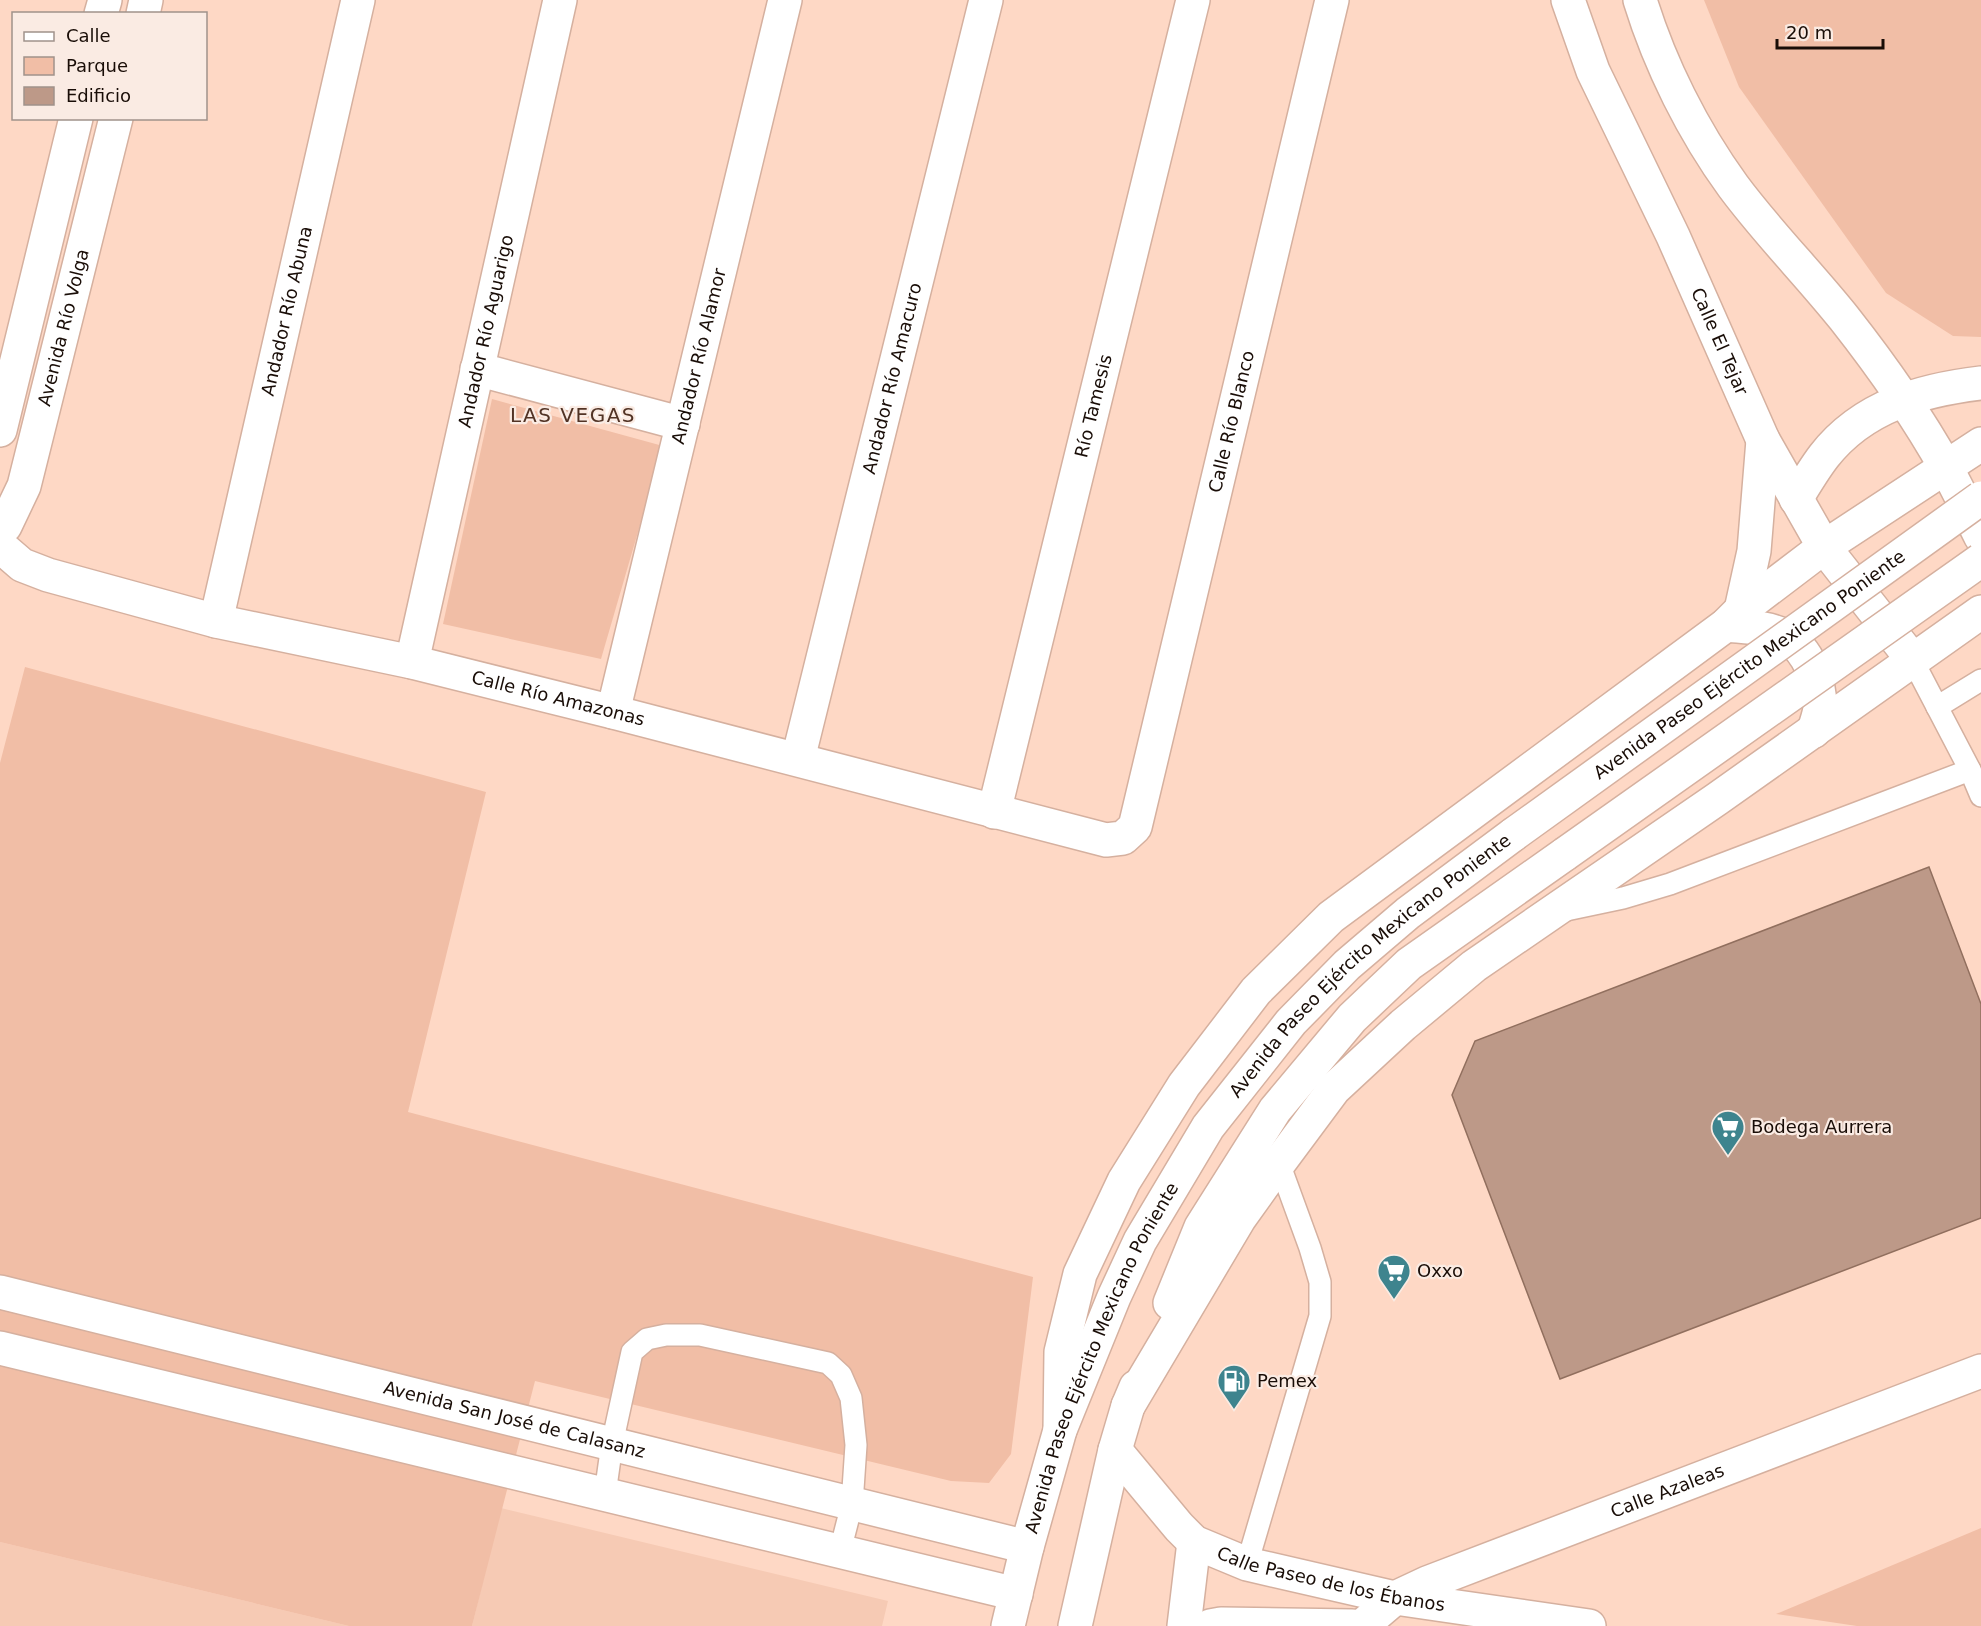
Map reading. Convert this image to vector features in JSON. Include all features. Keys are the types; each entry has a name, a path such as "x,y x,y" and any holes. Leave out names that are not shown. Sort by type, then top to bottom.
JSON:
{"street":[{"name":"Andador Río Abuna","path":"216,621 358,0"},
{"name":"Andador Río Aguarigo","path":"412,662 560,0"},
{"name":"Andador Río Alamor","path":"613,712 785,0"},
{"name":"Andador Río Amacuro","path":"798,759 986,0"},
{"name":"Río Tamesis","path":"994,812 1193,0"},
{"name":"Calle Río Blanco","path":"1123,838 1135,827 1332,0"},
{"name":"Calle El Tejar","path":"1568,0 1593,71 1673,236 1763,440 1824,547 1912,660"},
{"path":"1640,0 1676,91 1712,154 1734,186 1845,320 1903,399 1946,468 1981,537"},
{"name":"Avenida Río Volga","path":"0,429 76,120"},
{"name":"Avenida Río Volga","path":"0,530 5,526 24,486 116,120"},
{"path":"477,369 683,424"},
{"path":"1796,499 1826,454 1854,426 1881,409 1903,399 1932,391 1981,383"},
{"path":"1734,618 1754,551 1763,440"},
{"path":"1060,1430 1061,1352 1080,1274 1130,1171 1184,1085 1256,991 1331,917 1734,618 1824,547 1981,444"},
{"name":"Avenida Paseo Ejército Mexicano Poniente","path":"1008,1626 1027,1547 1060,1430 1114,1297 1140,1241 1208,1127 1291,1022 1347,965 1408,913 1523,827 1981,498"},
{"name":"Calle Río Amazonas","path":"0,546 22,565 48,575 216,621 412,662 798,759 1106,840 1123,838"},
{"name":"Avenida Paseo Ejército Mexicano Poniente","path":"1075,1626 1115,1450 1128,1406 1201,1227 1275,1110 1352,1018 1409,964 1981,560"},
{"path":"1128,1406 1239,1219 1334,1089 1403,1025 1474,966 1981,612"},
{"path":"1734,618 1786,637 1803,652 1819,689 1820,711 1814,730"},
{"name":"Avenida San José de Calasanz","path":"0,1292 1027,1547"},
{"path":"0,1348 1016,1594"},
{"name":"Calle Azaleas","path":"1362,1626 1395,1598 1438,1579 1981,1371"},
{"name":"Calle Paseo de los Ébanos","path":"1115,1450 1194,1542 1247,1564 1508,1621 1589,1626"},
{"path":"1184,1626 1194,1542"},
{"path":"1210,1626 1221,1624 1352,1626"}],"lane":[{"path":"1912,660 1970,770 1981,796"},
{"path":"1937,707 1981,680"},
{"path":"1551,913 1623,898 1670,884 1970,770"},
{"path":"1247,1564 1320,1316 1320,1282 1279,1163"},
{"path":"605,1494 612,1444 632,1352 647,1339 666,1335 700,1335 828,1363 841,1376 851,1398 856,1445 852,1504 840,1551"}],"shaded area":[{"path":"501,1508 888,1601 882,1626 472,1626"},
{"path":"0,1542 349,1626 0,1626"}],"green space":[{"path":"1704,0 1981,0 1981,337 1953,336 1886,293 1739,87"},
{"path":"492,399 663,446 601,659 443,624"},
{"path":"25,667 486,792 408,1112 1033,1277 1011,1454 989,1483 951,1481 535,1381 472,1626 349,1626 0,1542 0,763"},
{"path":"1981,1528 1981,1626 1857,1626 1776,1614"}],"building":[{"name":"Bodega Aurrera","path":"1929,867 1981,1004 1981,1218 1560,1379 1452,1095 1475,1041"}],"place":[{"name":"Bodega Aurrera","path":"1728,1156"},
{"name":"Oxxo","path":"1394,1300"},
{"name":"Pemex","path":"1234,1410"}],"district":[{"name":"LAS VEGAS","path":"573,415"}]}
